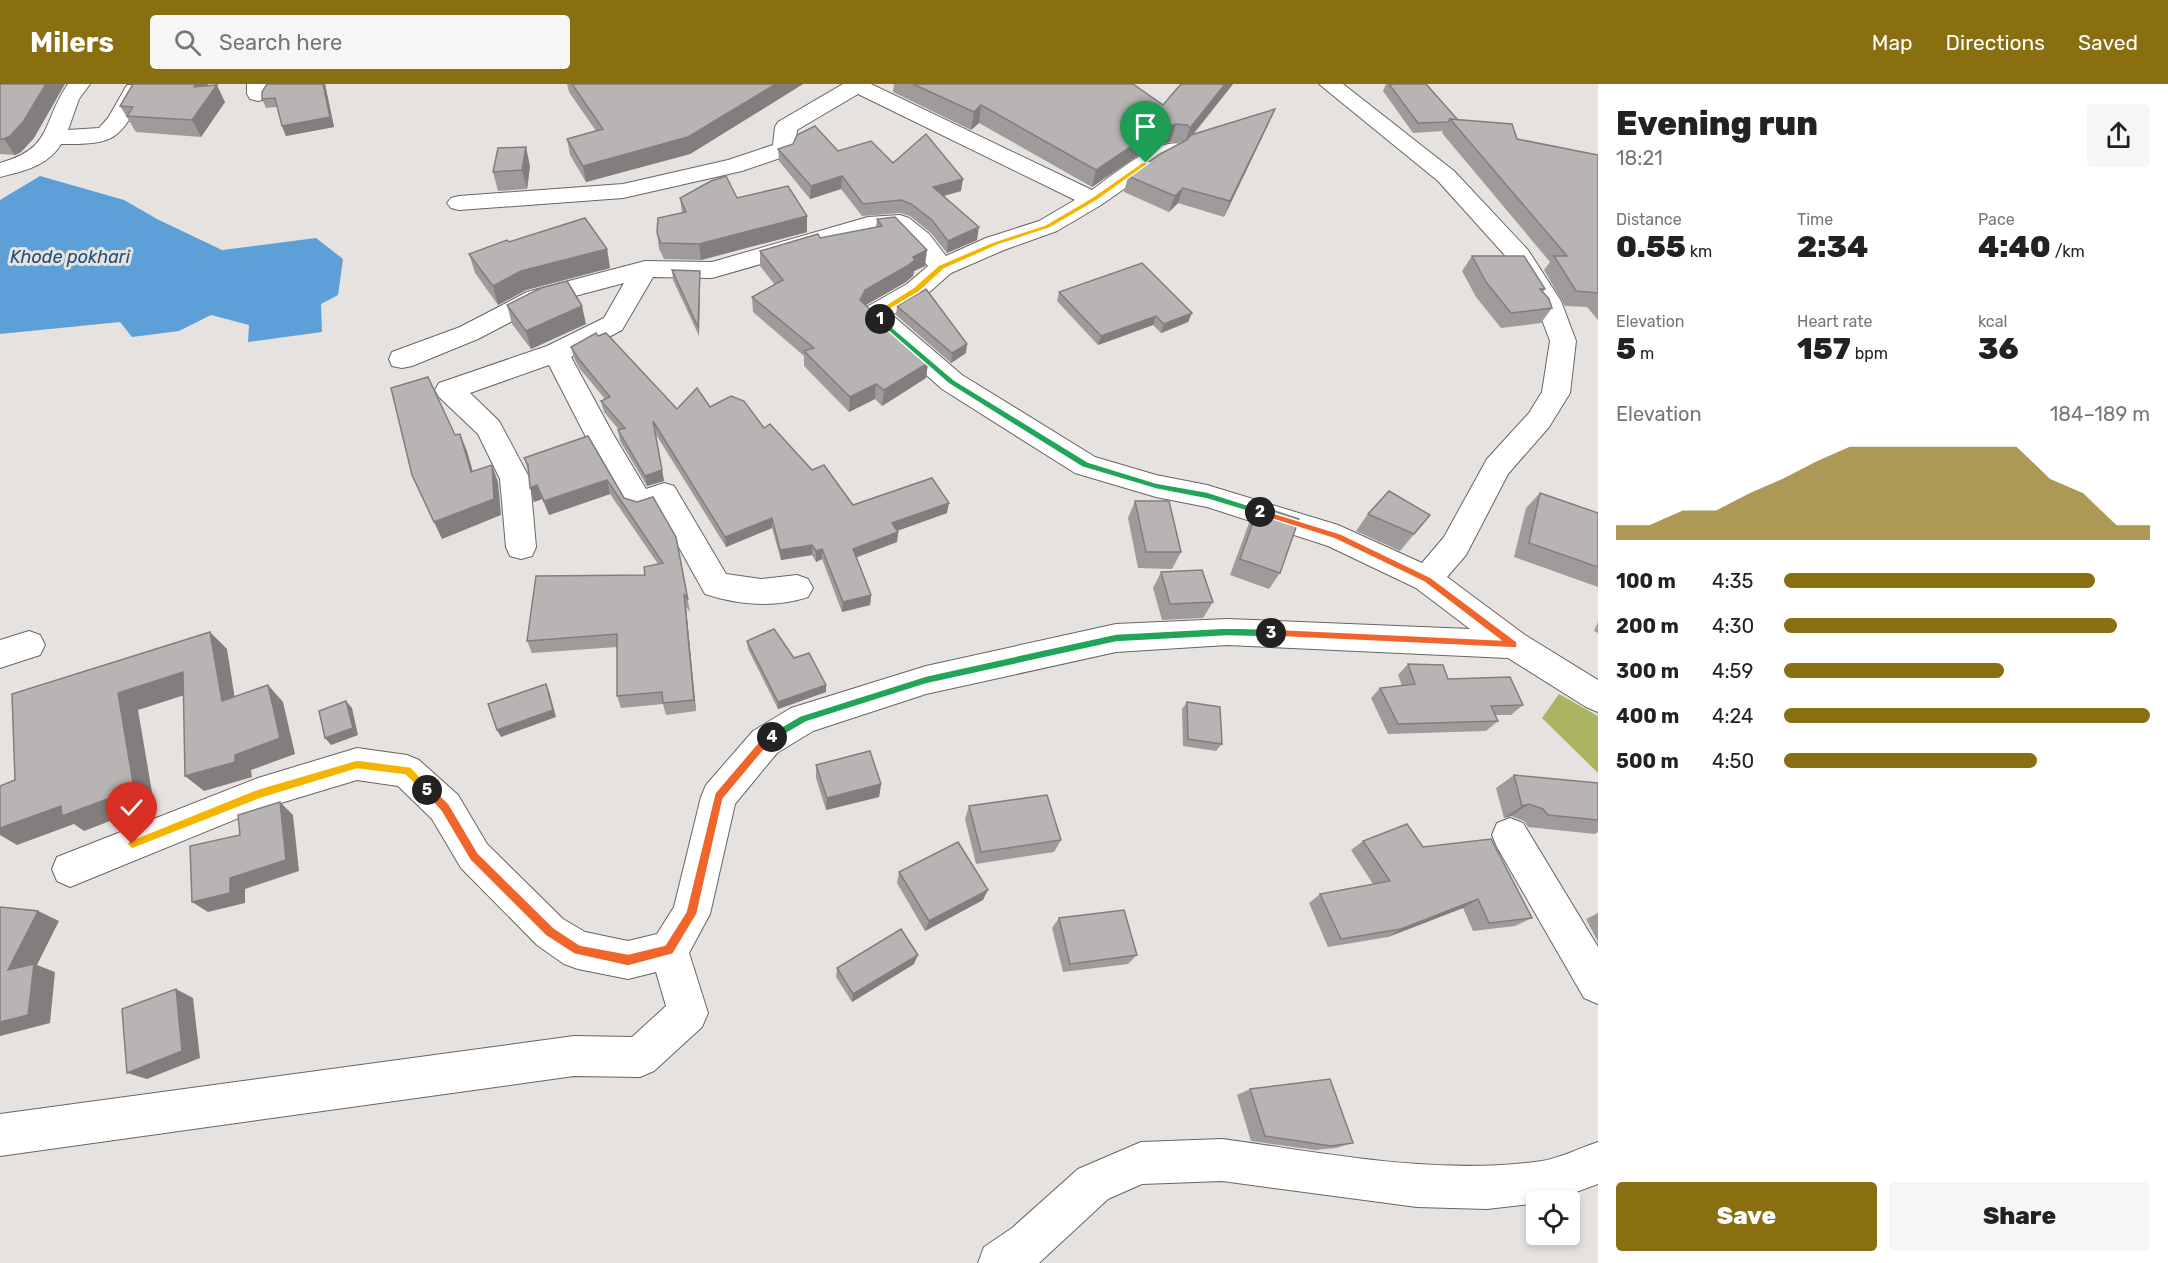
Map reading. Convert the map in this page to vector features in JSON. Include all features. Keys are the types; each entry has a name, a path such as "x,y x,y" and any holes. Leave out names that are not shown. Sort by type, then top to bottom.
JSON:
{"street":[{"path":"0,170 22,166 42,156 56,137 73,92 79,84"},
{"path":"1330,84 1446,176 1520,255 1548,301 1563,341 1556,393 1539,420 1497,467 1455,546 1427,579"},
{"path":"459,203 623,191 734,166 784,149 786,127 855,85 1093,200"},
{"path":"56,137 98,138 113,131 135,90"},
{"path":"1173,149 1146,163 1093,200 1048,226 995,244 942,267 916,290 874,314 952,382 1085,465 1156,486 1207,496 1338,537 1427,579 1514,645 1598,697"},
{"path":"402,359 469,333 536,298 645,269 712,270 868,225 900,223 920,240 942,267"},
{"path":"521,548 515,479 489,428 449,390 556,353 613,324 645,269"},
{"path":"556,353 601,439 639,503 664,494 716,585 761,592 797,588"},
{"path":"70,869 258,794 357,764 407,771 445,807 474,856 550,932 578,950 628,960 669,950 691,914 719,797 765,742 803,719 926,680 1116,638 1227,632 1514,645"},
{"path":"1510,834 1598,984"},
{"path":"0,1135 574,1056 640,1057 688,1013 669,950"},
{"path":"1000,1263 1028,1244 1093,1184 1141,1163 1222,1160 1417,1186 1487,1187 1544,1182 1598,1163"}],"green space":[{"path":"1559,694 1598,716 1598,773 1542,718"}],"water":[{"name":"Khode pokhari","path":"40,176 124,200 157,219 222,250 316,238 343,259 338,295 321,304 322,332 248,342 249,325 211,315 179,331 132,337 120,322 0,334 0,200"}],"building":[{"path":"0,84 46,84 23,122 4,139 0,139"},
{"path":"133,84 195,84 194,87 217,85 192,120 127,116 133,107 120,106"},
{"path":"267,84 323,84 330,117 282,126 275,98 262,99 262,92"},
{"path":"572,84 776,84 688,137 583,166 567,139 603,129"},
{"path":"913,84 1133,84 1163,105 1181,84 1225,84 1190,128 1187,125 1176,124 1151,133 1096,170 981,105 974,112"},
{"path":"1389,84 1426,84 1458,120 1418,123"},
{"path":"1275,109 1230,201 1183,188 1175,196 1128,176 1160,154 1187,140 1191,135"},
{"path":"1450,119 1512,124 1517,139 1598,155 1598,293 1576,291 1554,256 1567,256"},
{"path":"815,126 838,151 871,141 893,163 926,134 963,179 933,187 979,227 948,241 932,220 911,204 901,200 863,204 842,176 811,186 778,149 793,144 797,135"},
{"path":"526,147 522,170 493,172 498,148"},
{"path":"726,176 737,198 788,186 807,216 699,244 661,243 657,233 658,218 686,212 680,198 711,181"},
{"path":"895,217 927,250 913,257 915,260 907,266 865,290 860,300 928,363 884,390 876,384 850,397 804,351 814,348 752,297 783,280 760,251 818,234 820,238 882,226 877,219"},
{"path":"585,218 607,249 521,271 493,286 469,254 507,240 509,242"},
{"path":"1472,256 1524,256 1544,287 1545,289 1540,289 1549,299 1552,308 1511,313 1486,282"},
{"path":"1142,263 1192,313 1164,324 1156,316 1101,336 1059,292"},
{"path":"672,270 700,271 698,327"},
{"path":"567,281 582,306 526,331 507,305 541,288"},
{"path":"926,289 967,344 952,353 897,306"},
{"path":"596,333 598,336 606,333 677,409 697,388 710,407 731,396 744,401 764,428 770,424 812,470 824,465 853,505 932,478 949,503 892,523 898,532 853,549 871,595 843,602 822,549 816,551 812,545 780,550 772,518 725,537 653,421 662,470 645,476 618,430 625,428 601,401 610,397 571,347"},
{"path":"428,377 455,435 460,434 471,472 492,465 494,499 434,522 412,475 391,388"},
{"path":"588,436 624,498 637,502 653,497 676,537 688,600 684,594 694,700 663,703 662,692 617,696 617,634 527,641 536,576 645,575 644,567 663,563 607,480 544,501 537,485 530,488 528,465 524,458"},
{"path":"1389,491 1430,515 1414,534 1368,514"},
{"path":"1540,493 1598,513 1598,567 1529,543"},
{"path":"1135,501 1169,501 1181,552 1146,552"},
{"path":"1259,506 1299,519 1280,573 1240,559"},
{"path":"1202,570 1213,602 1170,604 1161,572"},
{"path":"774,629 794,658 809,653 826,685 778,702 747,641"},
{"path":"210,632 222,701 268,685 280,738 235,755 235,762 185,776 183,672 118,693 134,789 62,816 61,806 0,828 0,786 15,780 12,694"},
{"path":"1408,664 1443,665 1448,679 1510,677 1523,705 1491,706 1498,721 1398,724 1380,688 1415,684"},
{"path":"546,684 553,710 497,730 488,704"},
{"path":"346,701 353,728 325,738 319,711"},
{"path":"1187,702 1220,707 1222,744 1188,739"},
{"path":"870,751 881,784 827,798 816,765"},
{"path":"1514,775 1598,783 1598,820 1548,815 1543,809 1529,804 1522,806"},
{"path":"1047,795 1061,840 981,852 969,806"},
{"path":"280,802 286,860 230,878 230,893 192,902 190,846 240,835 238,815"},
{"path":"1407,824 1423,847 1491,839 1532,918 1489,923 1478,899 1401,929 1341,939 1320,894 1390,881 1363,841"},
{"path":"958,842 988,890 929,921 899,872"},
{"path":"0,907 38,911 8,970 34,964 28,1015 0,1022"},
{"path":"1124,910 1137,955 1070,964 1059,918"},
{"path":"901,929 918,955 853,994 837,968"},
{"path":"176,989 182,1051 127,1073 122,1009"},
{"path":"1330,1079 1353,1143 1331,1146 1265,1136 1250,1089"}],"route":[{"path":"132,844 258,794 357,764 407,771 445,807 474,856 550,932 578,950 628,960 669,950 691,914 719,797 765,742 803,719 926,680 1116,638 1227,632 1514,645 1427,579 1338,537 1207,496 1156,486 1085,465 952,382 874,314 916,290 942,267 995,244 1048,226 1093,200 1146,163"}]}
